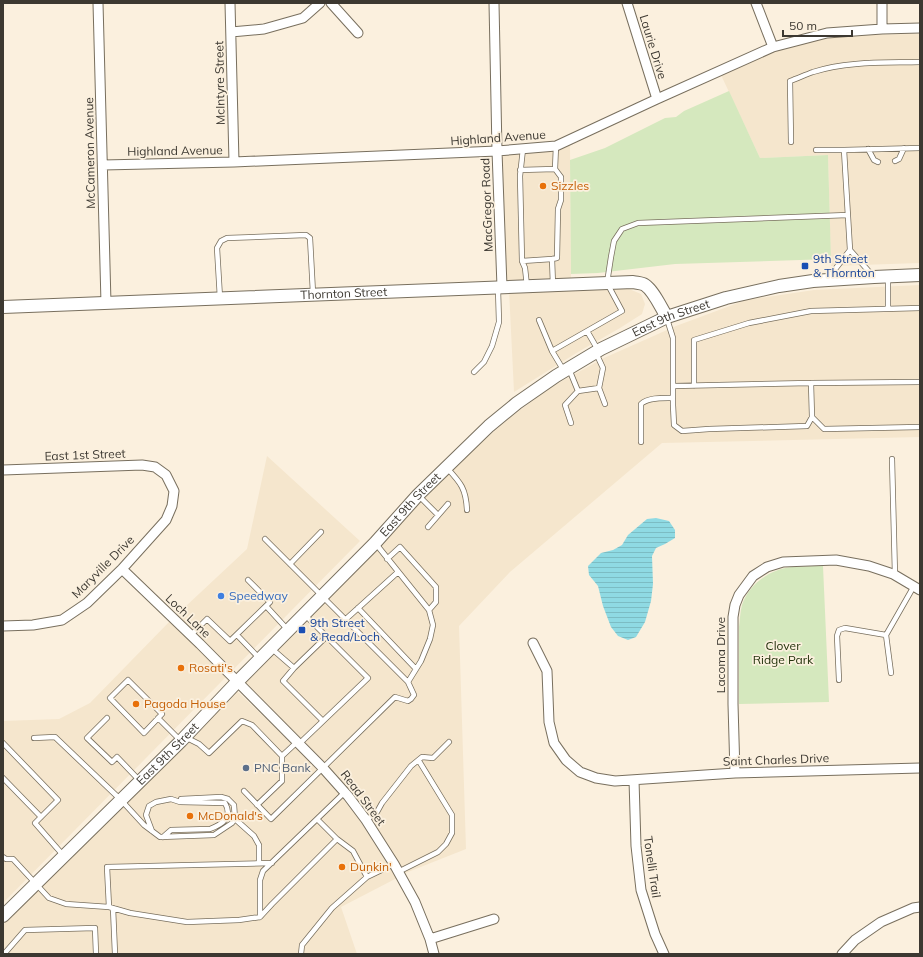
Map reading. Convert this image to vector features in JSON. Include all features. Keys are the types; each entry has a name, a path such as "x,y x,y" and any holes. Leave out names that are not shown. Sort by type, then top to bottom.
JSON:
{"main road":[{"name":"East 9th Street","path":"3,916 183,739 237,682 375,543 418,495 446,467 512,407 597,352 667,317 733,296 779,286 828,280 920,275"},
{"name":"Thornton Street","path":"3,307 633,282 645,285 652,291 667,317"}],"street":[{"name":"McCameron Avenue","path":"98,3 106,302"},
{"name":"McIntyre Street","path":"230,3 234,162"},
{"path":"231,32 264,29 303,18 320,3"},
{"path":"331,3 358,33"},
{"name":"MacGregor Road","path":"494,3 500,287"},
{"name":"Laurie Drive","path":"627,3 657,99"},
{"path":"756,3 773,47"},
{"path":"882,3 882,29"},
{"name":"Highland Avenue","path":"103,165 234,162 497,151 556,146 773,47 827,34 882,29 920,28"},
{"name":"East 1st Street","path":"3,470 142,465 155,467 166,475"},
{"name":"Maryville Drive","path":"3,626 33,625 62,620 87,603 122,569 166,520 172,506 174,491 166,475"},
{"name":"Lacoma Drive","path":"735,773 732,617 739,595 753,576 767,567 782,562 836,560 869,566 895,575 917,588"},
{"name":"Loch Lane","path":"122,569 191,634 237,682"},
{"name":"Saint Charles Drive","path":"533,643 547,671 549,722 554,743 566,760 580,772 596,778 615,781 735,773 920,768"},
{"name":"Read Street","path":"237,682 324,768 345,792 366,820 415,902 430,939 434,954"},
{"name":"Tonelli Trail","path":"634,780 636,846 641,890 664,954"},
{"path":"842,954 855,940 881,922 913,908 920,907"},
{"path":"430,939 494,919"}],"lane":[{"path":"791,142 790,81 814,72 840,66 866,63 920,62"},
{"path":"522,261 557,258 558,209 561,200 561,177 555,169 556,146"},
{"path":"895,161 899,159 904,148"},
{"path":"816,150 920,148"},
{"path":"523,149 520,170 522,261 525,268 527,286"},
{"path":"868,149 874,160 878,162"},
{"path":"828,280 850,250 844,150"},
{"path":"520,170 555,169"},
{"path":"552,351 622,311 607,283 614,240 622,229 638,223 848,215"},
{"path":"220,298 217,248 221,241 227,238 306,235 310,238 313,294"},
{"path":"850,250 874,277"},
{"path":"552,259 553,285"},
{"path":"888,277 888,308"},
{"path":"474,372 484,362 492,346 500,322 500,287"},
{"path":"694,386 694,340 749,323 811,311 920,308"},
{"path":"667,317 673,338 674,425 682,431 807,426 812,417 811,383"},
{"path":"539,320 552,351 567,370 578,391"},
{"path":"587,331 603,368 599,388 605,404"},
{"path":"673,386 920,382"},
{"path":"571,423 565,405 578,391 599,388"},
{"path":"641,442 641,404 644,401 660,398 673,398"},
{"path":"812,417 824,429 920,427"},
{"path":"892,459 895,575"},
{"path":"446,467 463,487 467,500 467,510"},
{"path":"418,495 438,515"},
{"path":"428,526 448,504"},
{"path":"290,564 321,532"},
{"path":"244,791 272,819 396,697 408,701 414,695 408,682 265,539"},
{"path":"375,543 429,610 433,625 430,640 421,661 408,682"},
{"path":"387,559 400,547 436,587 436,602 429,610"},
{"path":"346,619 398,572"},
{"path":"191,634 207,619 230,642 270,602 248,580"},
{"path":"891,673 886,635 917,588"},
{"path":"266,606 288,630"},
{"path":"358,608 416,669"},
{"path":"282,756 323,721 368,678 304,614"},
{"path":"839,680 837,636 839,630 845,628 886,635"},
{"path":"237,635 260,659"},
{"path":"323,721 283,681 294,668 326,637"},
{"path":"271,648 294,668"},
{"path":"128,680 162,714 158,718 144,732 110,698 128,680"},
{"path":"107,718 87,738 112,762 117,757 140,781"},
{"path":"158,718 183,739 199,744 209,753 242,721 252,725 282,756 282,781 257,805"},
{"path":"34,738 56,736 121,800 144,825 160,837 214,835 232,823 235,819"},
{"path":"366,820 377,812 382,803 412,766 422,757 434,758 449,742"},
{"path":"3,743 58,800 35,823 64,856"},
{"path":"301,954 302,945 332,908 367,877 438,852 446,844 452,833 452,815 418,761"},
{"path":"3,778 41,817"},
{"path":"260,918 260,880 263,871 345,792"},
{"path":"152,831 146,815 149,806 156,802 171,799 221,797 228,799 234,806 235,819 254,836 259,845 259,863"},
{"path":"163,837 171,830 210,829 222,824 226,820 228,814 228,808 225,803 180,802 171,799"},
{"path":"317,819 337,839 353,851 367,877"},
{"path":"4,860 13,860 49,898 66,904 111,907 130,913 187,922 239,920 260,918 337,839"},
{"path":"115,954 107,867 272,863"},
{"path":"3,954 26,930 95,928 96,954"}],"shaded area":[{"path":"920,34 920,263 831,266 828,155 760,158 721,75 778,50 824,39 850,35"},
{"path":"570,145 571,281 506,284 501,154"},
{"path":"920,285 920,437 662,443 510,572 459,626 466,849 403,874 370,817 318,756 243,682 459,463 507,420 551,387 604,358 676,326 746,300 814,290"},
{"path":"622,286 641,294 645,304 642,314 514,392 509,290"},
{"path":"267,456 360,541 3,903 3,721 59,719 90,703 170,621 247,549"},
{"path":"235,689 323,774 358,818 397,878 341,907 357,954 3,954 3,925"}],"green space":[{"path":"729,91 760,158 828,155 831,259 675,264 598,273 571,274 570,160 605,148 665,118 676,117 684,111"},
{"name":"Clover Ridge Park","path":"823,566 829,702 739,704 739,627 741,608 745,597 755,584 768,574 784,568"}],"water":[{"path":"656,518 669,521 675,530 675,538 656,548 652,556 653,584 651,601 645,622 636,637 628,640 618,636 611,627 603,606 598,586 589,575 588,566 601,553 613,550 622,545 628,535 647,519"}],"place":[{"name":"Sizzles","path":"543,186"},
{"name":"9th Street & Thornton","path":"805,266"},
{"name":"Speedway","path":"221,596"},
{"name":"9th Street & Read/Loch","path":"302,630"},
{"name":"Rosati's","path":"181,668"},
{"name":"Pagoda House","path":"136,704"},
{"name":"PNC Bank","path":"246,768"},
{"name":"McDonald's","path":"190,816"},
{"name":"Dunkin'","path":"342,867"}]}
